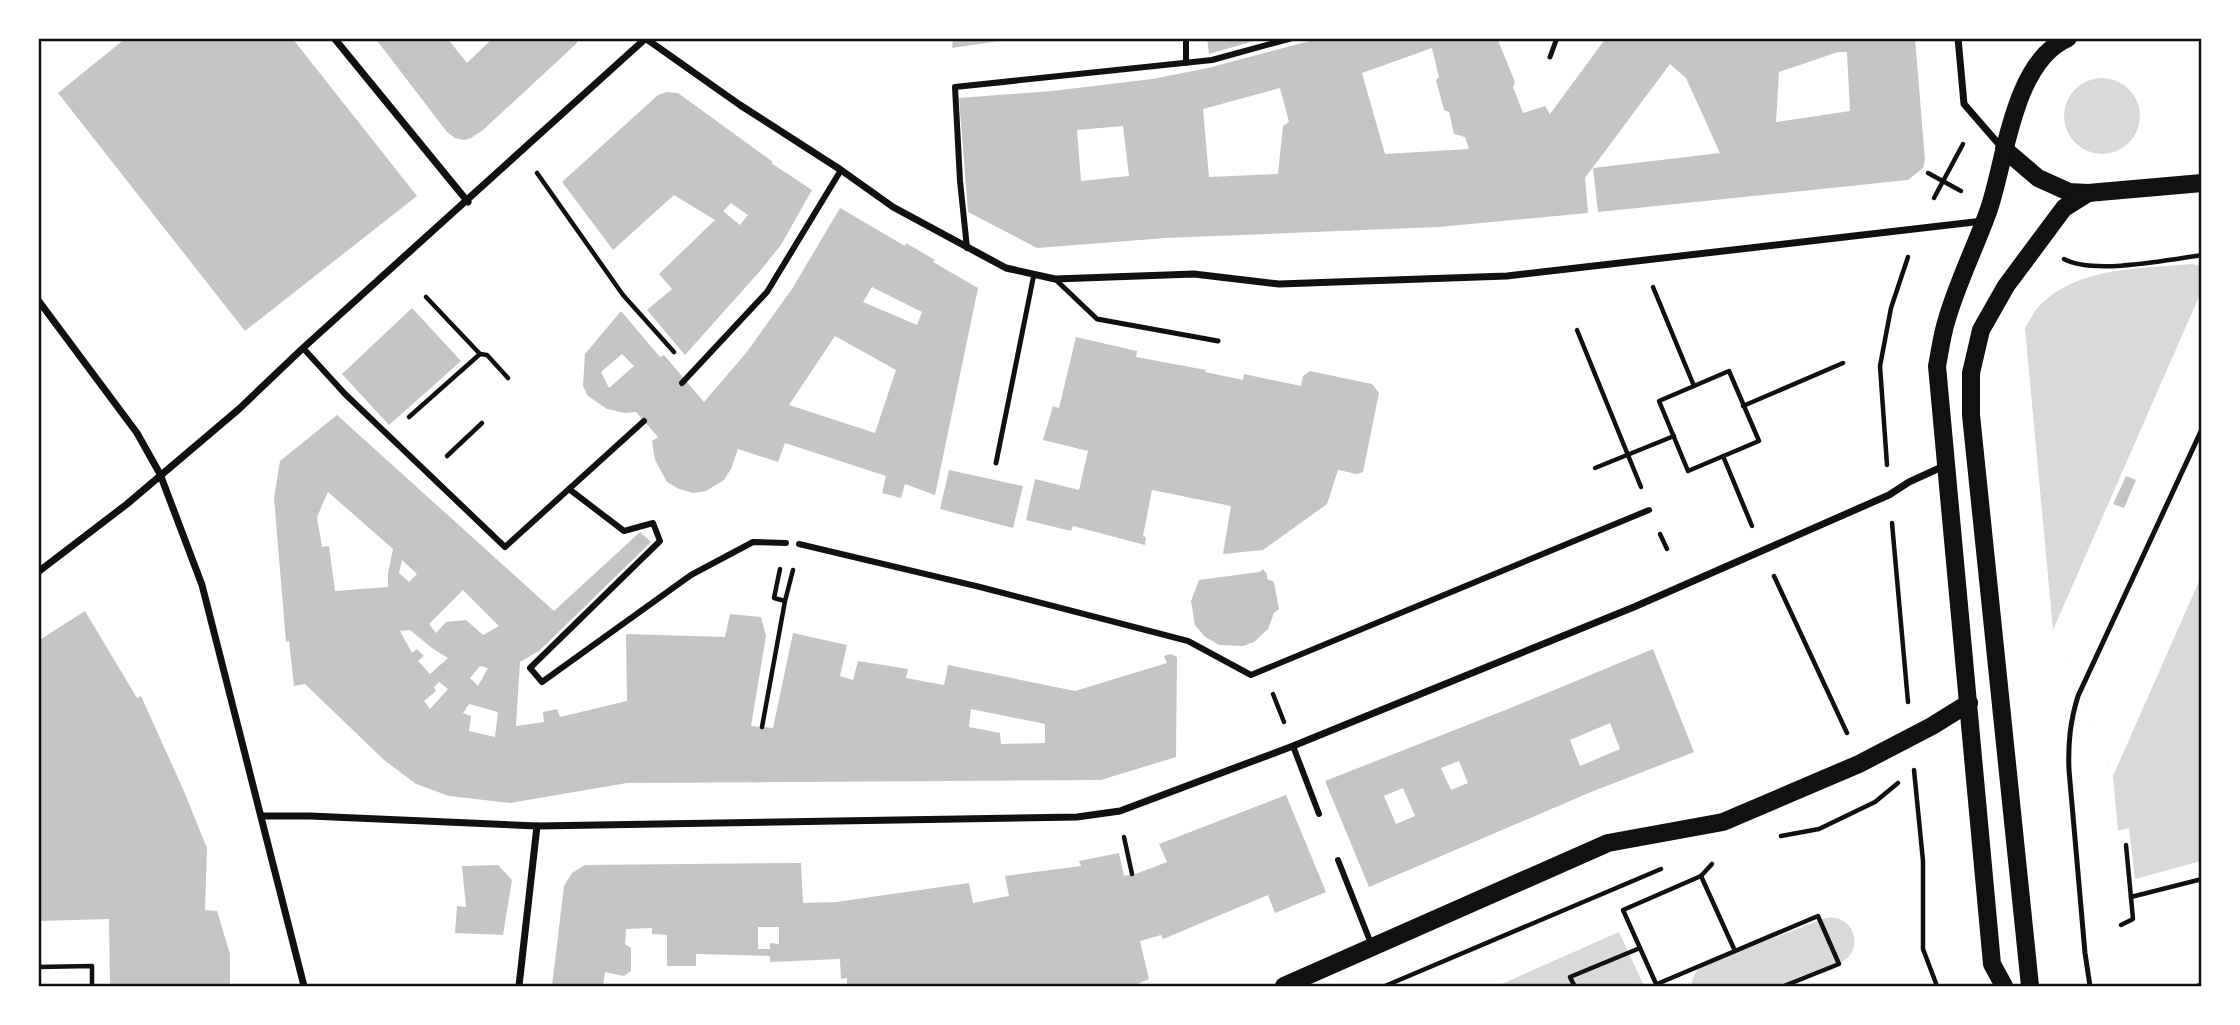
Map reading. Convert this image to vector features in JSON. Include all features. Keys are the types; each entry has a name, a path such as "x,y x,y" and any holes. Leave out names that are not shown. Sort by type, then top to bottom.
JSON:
{"main road":[{"path":"2004,986 1992,964 1937,366 1946,320 1989,209 2004,149 2024,87 2046,53 2068,38"},
{"path":"2004,149 2038,178 2069,192 2088,193 2202,183"},
{"path":"2029,986 1970,415 1971,373 1982,330 2006,286 2064,208 2088,193"},
{"path":"1284,986 1608,843 1723,822 1858,764 1932,726 1969,703"}],"street":[{"path":"334,38 468,202"},
{"path":"1186,38 1186,63"},
{"path":"967,248 955,87 1212,60 1292,38"},
{"path":"1958,38 1964,104 2004,149"},
{"path":"38,572 127,504 239,409 645,39 893,207 1006,268 1055,279 1194,274 1279,284 1507,276 1983,221"},
{"path":"682,383 767,292 841,170"},
{"path":"38,300 137,433 160,474 202,585 304,986"},
{"path":"303,348 345,394 505,547 644,421"},
{"path":"262,816 537,825 1077,817 1120,811 1293,746 1649,601 1889,495 1909,482 1946,465"},
{"path":"569,489 624,531 653,523 660,541 530,668 541,682 691,575 753,542 786,543"},
{"path":"799,544 1188,641 1251,675 1650,510"},
{"path":"1293,746 1319,814"},
{"path":"519,986 537,825"},
{"path":"1338,860 1372,948"}],"lane":[{"path":"1550,57 1557,38"},
{"path":"996,463 1034,274"},
{"path":"1055,279 1097,319 1218,341"},
{"path":"2090,986 2083,940 2068,740 2078,696 2202,429"}],"path":[{"path":"1943,182 1967,134"},
{"path":"523,152 628,301 693,372"},
{"path":"1928,173 1967,195"},
{"path":"1887,470 1880,366 1891,308 1920,228"},
{"path":"2073,264 2092,267 2202,256"},
{"path":"1642,260 1694,386"},
{"path":"425,297 480,354 487,355 508,378"},
{"path":"1577,330 1667,550"},
{"path":"389,436 480,354"},
{"path":"1743,406 1843,363"},
{"path":"1729,372 1743,406 1759,441 1688,471 1659,401 1729,372"},
{"path":"429,474 482,423"},
{"path":"1595,468 1674,436"},
{"path":"1723,456 1753,528"},
{"path":"1891,515 1908,705"},
{"path":"785,601 774,598 786,543"},
{"path":"762,727 785,601 799,544"},
{"path":"1769,565 1848,735"},
{"path":"1263,670 1293,746"},
{"path":"1769,838 1819,829 1875,802 1914,770 1923,861 1923,949 1937,986"},
{"path":"2121,925 2133,919 2126,845"},
{"path":"1127,856 1132,874"},
{"path":"1712,864 1701,876 1623,910 1657,985 1818,916 1839,964 1784,986"},
{"path":"1385,986 1635,878 1671,866"},
{"path":"1701,876 1735,951"},
{"path":"2131,897 2202,879"},
{"path":"1574,985 1570,977 1640,947"},
{"path":"38,967 92,967 92,986"}],"shaded area":[{"path":"2095,78 2109,78 2123,84 2134,95 2140,116 2137,131 2129,143 2109,154 2095,154 2081,148 2070,137 2064,123 2064,109 2070,95 2081,84"},
{"path":"2192,264 2201,266 2201,861 2135,879 2129,828 2118,831 2113,776 2053,630 2025,328 2040,305 2073,283 2112,272"},
{"path":"1619,932 1644,986 1497,986"}],"pier":[{"path":"2201,292 2201,577 2113,776 2053,630"}],"building":[{"path":"126,38 292,38 417,196 245,331 58,93"},
{"path":"375,38 447,38 467,63 493,38 579,38 576,44 483,130 464,140 447,132"},
{"path":"953,38 1005,38 1005,40 952,48"},
{"path":"1207,38 1261,38 1261,39 1209,54"},
{"path":"1321,38 1497,38 1515,82 1513,87 1523,113 1545,106 1550,114 1606,38 1915,38 1925,160 1923,168 1908,180 1598,212 1593,168 1720,153 1686,78 1670,64 1585,178 1588,213 1439,227 1166,238 1037,248 968,212 959,98 1052,91 1152,79 1208,68","holes":["1432,48 1439,77 1436,80 1444,110 1449,112 1454,134 1465,137 1469,149 1385,154 1362,73","1838,52 1847,52 1850,111 1776,122 1779,72","1280,88 1289,122 1283,126 1278,174 1209,177 1203,109","1123,126 1129,176 1081,181 1077,130"]},
{"path":"678,93 773,162 771,163 812,190 781,245 685,355 647,310 672,289 659,274 715,220 674,195 613,250 562,182 658,95","holes":["731,203 748,215 740,225 723,211"]},
{"path":"840,208 905,246 906,243 978,288 935,495 905,484 901,498 882,493 886,476 785,443 778,462 738,449 724,480 706,491 693,493 679,489 667,482 655,460 652,441 658,437 636,412 625,413 607,409 588,396 583,386 585,354 621,311 660,357 664,355 704,402 746,353 792,289","holes":["872,287 922,312 917,325 863,302","835,336 896,370 875,433 789,405","622,354 634,366 609,388 601,372"]},
{"path":"412,308 461,361 389,425 342,374"},
{"path":"1076,337 1137,351 1136,357 1243,380 1244,374 1301,386 1303,376 1310,371 1372,384 1379,393 1363,472 1357,474 1338,470 1327,504 1263,550 1223,554 1231,506 1152,490 1143,536 1146,537 1145,545 1073,526 1071,531 1026,520 1035,479 1079,490 1088,451 1043,440 1053,406 1059,408"},
{"path":"337,415 554,611 640,532 651,542 539,651 520,662 516,726 544,722 543,712 557,709 560,717 627,701 626,634 725,637 730,614 761,617 766,636 751,726 773,728 793,633 847,645 840,676 853,680 858,661 908,669 906,678 944,685 948,665 1075,691 1167,663 1164,656 1171,654 1177,657 1176,757 1101,780 627,783 510,803 449,796 416,784 384,760 305,684 294,686 289,641 286,642 274,498 280,461","holes":["328,492 393,549 388,587 335,591 329,546 322,547 317,517","402,560 417,574 409,582 399,573","463,590 499,626 483,635 466,620 446,622 436,633 429,624","410,630 448,658 430,674 418,661 424,656 417,649 412,653 400,631","480,666 488,668 478,686 470,678","439,682 448,689 430,709 424,701 436,691 434,687","469,704 498,712 495,737 469,731 471,716 463,713","971,709 1045,724 1045,743 1001,744 1000,733 969,727"]},
{"path":"949,470 1023,486 1013,528 940,509"},
{"path":"2126,476 2136,480 2124,508 2113,504"},
{"path":"1263,569 1267,579 1274,582 1279,609 1274,613 1268,629 1254,642 1243,646 1219,645 1204,636 1195,625 1191,601 1199,580 1259,572"},
{"path":"85,611 137,698 141,696 207,848 205,910 217,911 230,954 230,986 110,986 109,919 38,921 38,641"},
{"path":"1653,649 1694,752 1591,792 1369,887 1325,781","holes":["1610,723 1620,749 1580,766 1570,740","1459,761 1468,783 1451,790 1441,768","1403,788 1415,816 1396,824 1384,796"]},
{"path":"1286,795 1326,892 1275,913 1268,895 1163,939 1161,935 1140,941 1149,979 1133,986 847,986 847,978 841,979 840,959 770,962 770,956 696,954 696,966 667,966 667,935 652,934 652,928 626,929 625,944 631,948 631,971 624,976 605,972 603,986 552,986 564,886 572,873 585,865 801,863 803,903 836,902 969,883 973,903 1009,896 1005,876 1081,866 1079,861 1119,853 1124,876 1138,873 1167,862 1159,844","holes":["758,927 779,927 779,944 770,943 770,949 758,949"]},
{"path":"498,865 512,880 503,935 455,933 457,906 466,907 462,866"}],"waterway":[{"path":"1715,986 1831,941"}]}
